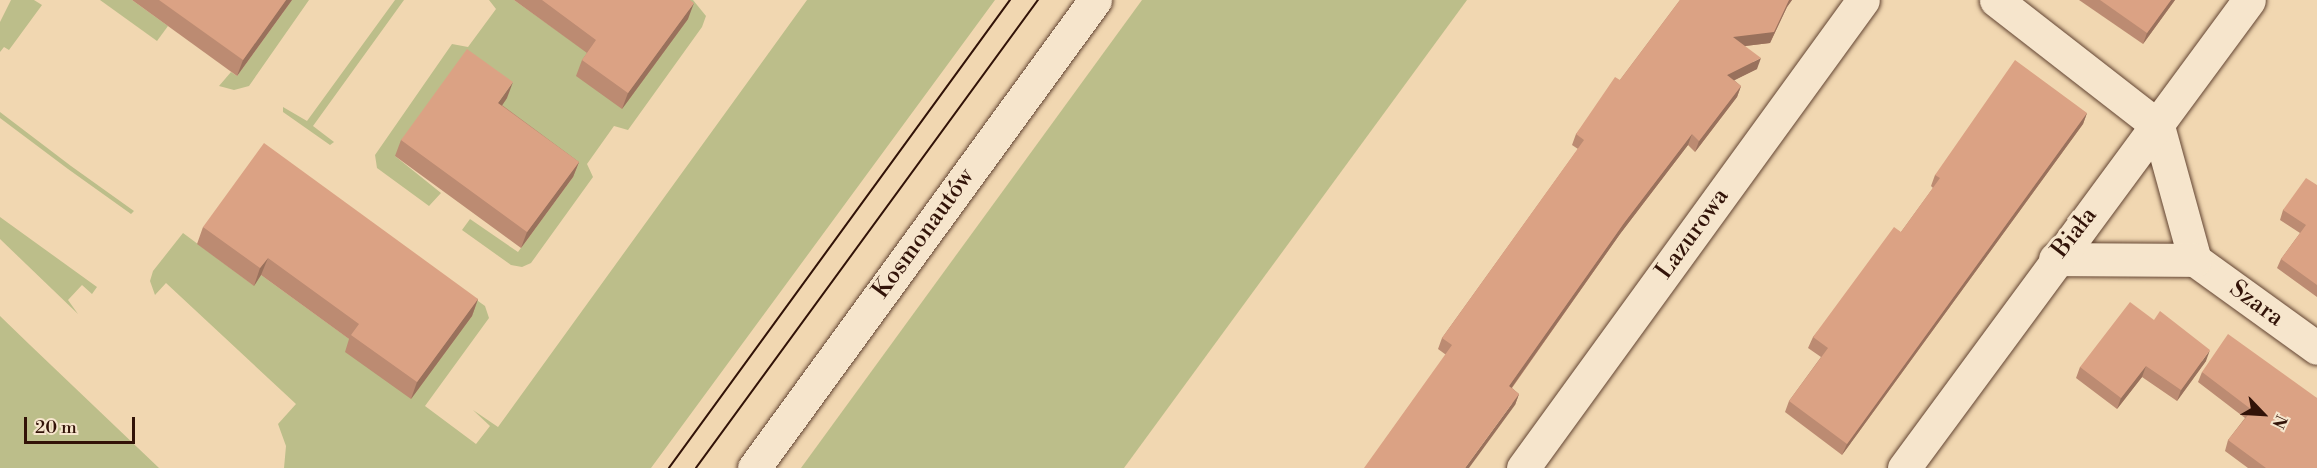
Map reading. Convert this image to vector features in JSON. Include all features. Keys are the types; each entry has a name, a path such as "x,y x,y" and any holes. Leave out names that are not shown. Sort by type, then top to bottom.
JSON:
{"street":[{"name":"Kosmonautów","path":"754,468 1095,0"},
{"name":"Lazurowa","path":"1523,468 1863,0"},
{"path":"1996,0 2158,126 2195,260 2055,259"},
{"name":"Biała","path":"1904,468 2055,259 2158,126 2249,0"},
{"name":"Szara","path":"2195,260 2317,348"}],"green space":[{"path":"11,0 34,0 42,5 9,50 4,47 0,52 0,22"},
{"path":"100,0 132,0 168,26 157,41"},
{"path":"292,0 309,0 249,86 234,90 219,86 231,72 237,76"},
{"path":"395,0 404,0 313,126 334,142 330,145 283,112 283,107 307,121"},
{"path":"489,0 514,0 591,55 663,0 693,0 706,16 702,27 628,130 614,126 587,164 593,177 531,263 522,267 511,265 462,230 470,219 518,252 573,177 395,156 441,193 429,206 377,168 375,155 452,44 468,47 496,9"},
{"path":"807,0 995,0 651,468 284,468 286,446 278,424 296,404 166,283 155,295 150,281 153,271 183,233 253,285 261,275 352,341 442,275 485,306 489,318 425,406 476,444 490,426 473,410 498,427"},
{"path":"1142,0 1467,0 1124,468 801,468"},
{"path":"0,112 134,211 131,214 68,169 0,118"},
{"path":"0,217 97,287 92,294 82,285 68,300 78,314 0,239"},
{"path":"0,316 30,345 159,468 0,468"}],"building":[{"path":"159,0 286,0 243,60"},
{"path":"542,0 690,0 694,3 628,93 582,60 596,40"},
{"path":"1680,0 1789,0 1774,32 1733,37 1761,58 1727,75 1741,86 1699,141 1692,134 1624,223 1509,386 1519,394 1465,468 1364,468 1452,345 1442,338 1584,140 1576,134 1615,77 1620,80"},
{"path":"2100,0 2171,0 2147,33"},
{"path":"467,49 513,82 498,103 579,162 527,232 401,140"},
{"path":"2015,60 2087,113 1847,444 1789,401 1828,348 1813,337 1894,227 1901,232 1940,178 1935,175"},
{"path":"264,143 478,299 417,382 351,335 359,324 268,258 260,268 203,227"},
{"path":"2306,178 2317,185 2317,285 2281,259 2306,225 2283,210"},
{"path":"2130,302 2154,320 2160,311 2210,350 2181,390 2146,366 2121,398 2080,367"},
{"path":"2228,334 2317,398 2317,468 2266,468 2228,440 2252,410 2202,372"}],"tram line":[{"path":"669,468 1010,0"},
{"path":"696,468 1038,0"}]}
